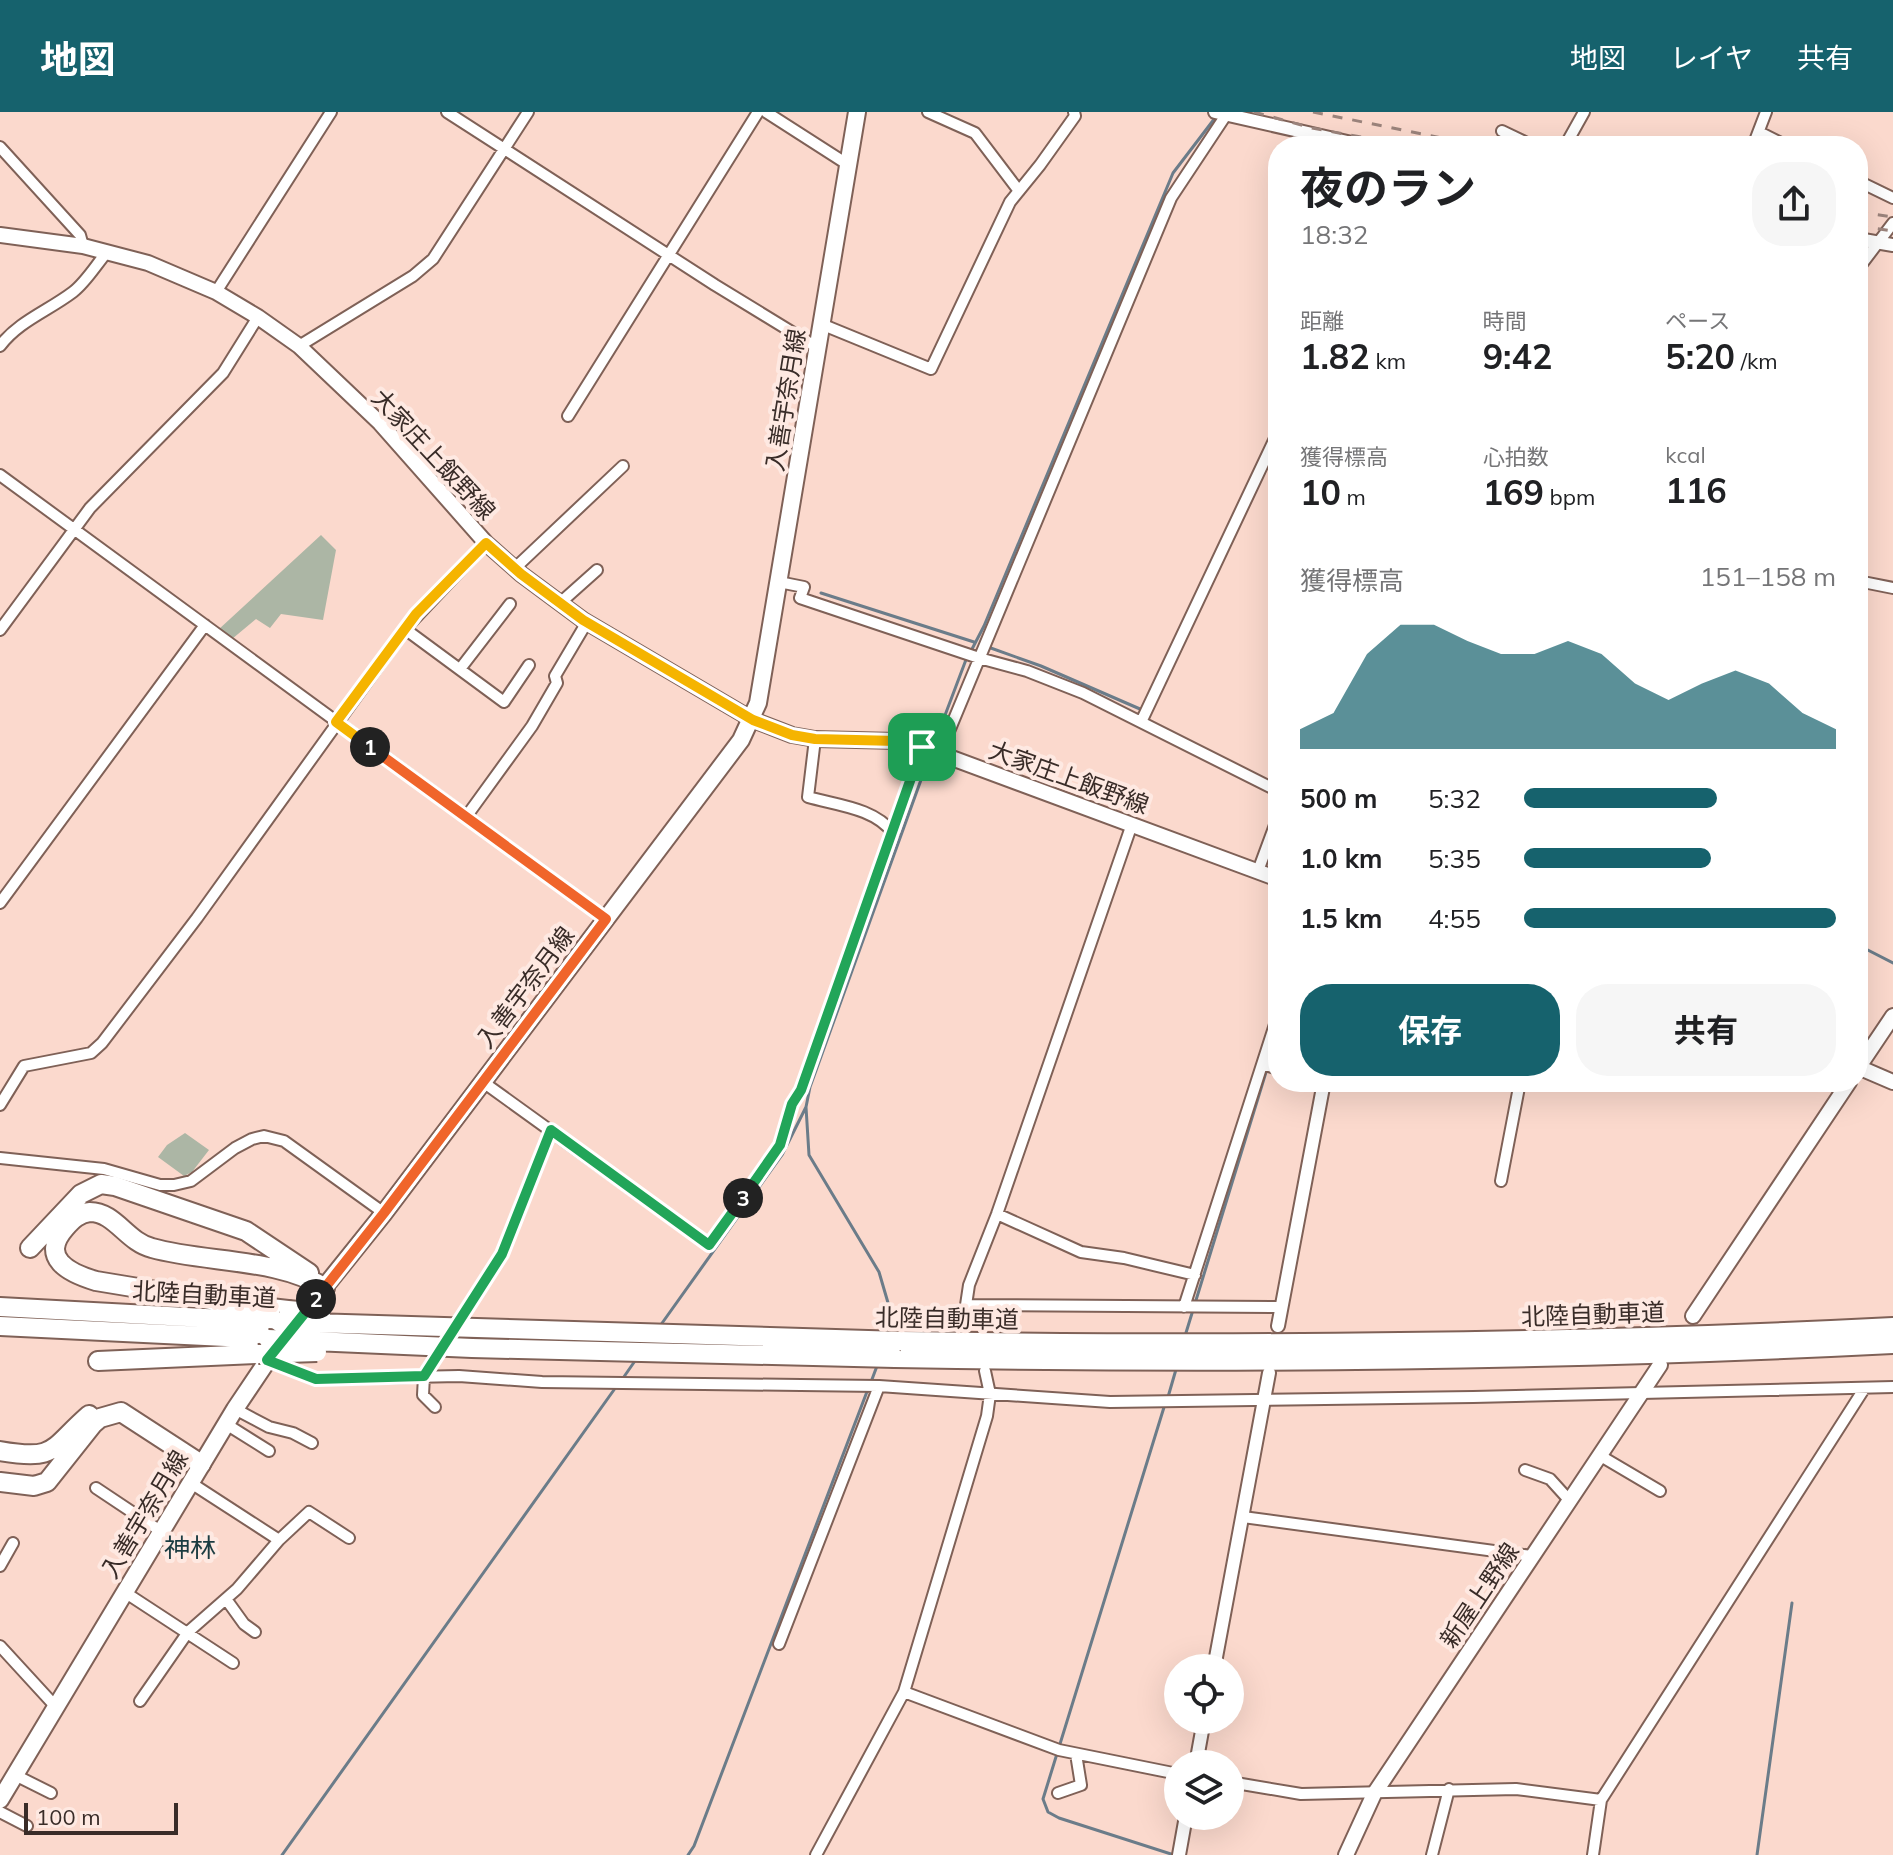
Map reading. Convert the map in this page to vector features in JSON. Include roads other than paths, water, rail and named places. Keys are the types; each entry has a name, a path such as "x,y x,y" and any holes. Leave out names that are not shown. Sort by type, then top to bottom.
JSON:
{"highway":[{"path":"23,1243 44,1233 90,1188 101,1184 115,1186 246,1231 302,1267 325,1288"},
{"path":"284,1316 229,1303 88,1279 63,1267 54,1250 56,1242 59,1234 76,1216 95,1212 105,1215 128,1237 151,1248 299,1273 325,1288"},
{"name":"北陸自動車道","path":"0,1307 284,1316 482,1330 1082,1362 1446,1360 1711,1353 1893,1344"},
{"name":"北陸自動車道","path":"0,1326 264,1351 472,1348 898,1350 1101,1344 1444,1343 1893,1327"},
{"path":"98,1361 264,1351"},
{"path":"0,1451 40,1455 56,1446 95,1410 115,1405 136,1412 201,1464"},
{"path":"0,1482 34,1486 47,1482 93,1424 110,1413 121,1412 201,1464"}],"main road":[{"name":"入善宇奈月線","path":"0,1800 235,1409 264,1351 325,1288 384,1213 753,720 857,112"},
{"name":"大家庄上飯野線","path":"0,235 83,246 148,263 216,292 258,317 299,346 380,423 486,543 514,569 587,622 753,720 792,735 815,739 897,741 922,747 1268,875"},
{"path":"1868,1052 1893,1016"},
{"path":"1868,1071 1893,1082"},
{"path":"1693,1316 1732,1262 1842,1092"},
{"name":"新屋上野線","path":"1346,1855 1374,1794 1660,1365"}],"street":[{"path":"216,292 331,112"},
{"path":"447,112 818,348"},
{"path":"299,346 413,276 433,259 528,112"},
{"path":"568,416 758,112"},
{"path":"766,112 847,164"},
{"path":"928,112 975,133 1019,191"},
{"path":"821,324 931,369 1010,202 1075,116 1074,112"},
{"path":"1571,136 1584,112"},
{"path":"1757,136 1766,112"},
{"path":"940,753 1171,198 1223,113 1322,136"},
{"path":"1502,131 1512,136"},
{"path":"1759,132 1767,136"},
{"path":"0,147 80,235 83,246"},
{"path":"1868,186 1893,198"},
{"path":"1868,255 1893,223"},
{"path":"1868,241 1893,245"},
{"path":"0,346 8,335 24,323 74,291 107,252"},
{"path":"0,630 90,508 223,373 258,317"},
{"path":"1141,722 1268,453"},
{"path":"514,569 623,466"},
{"path":"0,475 606,919"},
{"path":"0,1105 24,1066 91,1053 102,1043 197,918 405,629 486,543"},
{"path":"560,603 597,570"},
{"path":"779,582 804,587 800,598 1027,671 1083,693 1268,786"},
{"path":"1868,583 1893,588"},
{"path":"460,669 510,604"},
{"path":"466,817 532,726 557,683 555,676 587,622"},
{"path":"0,903 205,625"},
{"path":"405,629 504,702 529,665"},
{"path":"815,739 808,797 872,815 886,823 893,833"},
{"path":"483,1082 709,1245 780,1145 792,1104 801,1090 922,747"},
{"path":"1132,824 997,1214 969,1285 966,1305 1282,1307"},
{"path":"1258,871 1268,844"},
{"path":"1184,1307 1268,1048"},
{"path":"1263,1064 1268,1066"},
{"path":"1278,1326 1320,1092"},
{"path":"1501,1181 1518,1092"},
{"path":"435,1407 423,1395 424,1376 502,1254 551,1130"},
{"path":"0,1158 104,1169 160,1185 174,1185 191,1181 235,1148 264,1136 284,1141 384,1213"},
{"path":"997,1214 1081,1252 1124,1258 1195,1275"},
{"path":"264,1351 316,1379 424,1376 542,1382 879,1386 1110,1402 1893,1387"},
{"path":"816,1855 904,1692 987,1416 990,1394 985,1371"},
{"path":"1217,1654 1269,1373"},
{"path":"779,1644 879,1386"},
{"path":"1593,1855 1601,1800 1864,1389"},
{"path":"235,1409 269,1427 293,1433 312,1443"},
{"path":"226,1424 269,1451"},
{"path":"1599,1455 1660,1491"},
{"path":"1525,1470 1550,1479 1569,1500"},
{"path":"191,1483 279,1540"},
{"path":"96,1488 162,1532"},
{"path":"140,1701 188,1632 226,1599 309,1512 349,1538"},
{"path":"1243,1517 1532,1556"},
{"path":"0,1566 13,1543"},
{"path":"126,1593 233,1663"},
{"path":"226,1599 244,1624 255,1632"},
{"path":"0,1646 56,1707"},
{"path":"904,1692 1059,1750 1164,1771"},
{"path":"1058,1793 1081,1785 1076,1754"},
{"path":"15,1775 51,1793"},
{"path":"1244,1784 1301,1794 1516,1789 1601,1800"},
{"path":"1432,1855 1449,1789"},
{"path":"0,1812 27,1826"},
{"path":"1179,1855 1183,1830"}],"waterway":[{"path":"971,651 1173,173 1215,118"},
{"path":"821,593 974,642"},
{"path":"988,647 1041,666 1140,709"},
{"path":"933,747 967,657"},
{"path":"886,1332 891,1313 879,1272 809,1155 806,1107 810,1087 930,755"},
{"path":"1868,950 1893,963"},
{"path":"1185,1336 1268,1066"},
{"path":"660,1326 782,1155 806,1107"},
{"path":"621,1381 637,1358"},
{"path":"871,1382 877,1366"},
{"path":"1168,1397 1177,1366"},
{"path":"282,1855 616,1387"},
{"path":"688,1855 868,1389"},
{"path":"1165,1404 1043,1799 1048,1812 1059,1818 1174,1855"},
{"path":"1757,1855 1792,1603"}],"tunnel":[{"path":"966,1305 978,1345"}],"railway":[{"path":"1254,112 1355,136"},
{"path":"1313,112 1432,136"},
{"path":"1868,213 1893,217"},
{"path":"1868,227 1893,231"}],"district":[{"name":"神林","path":"190,1547"}]}
